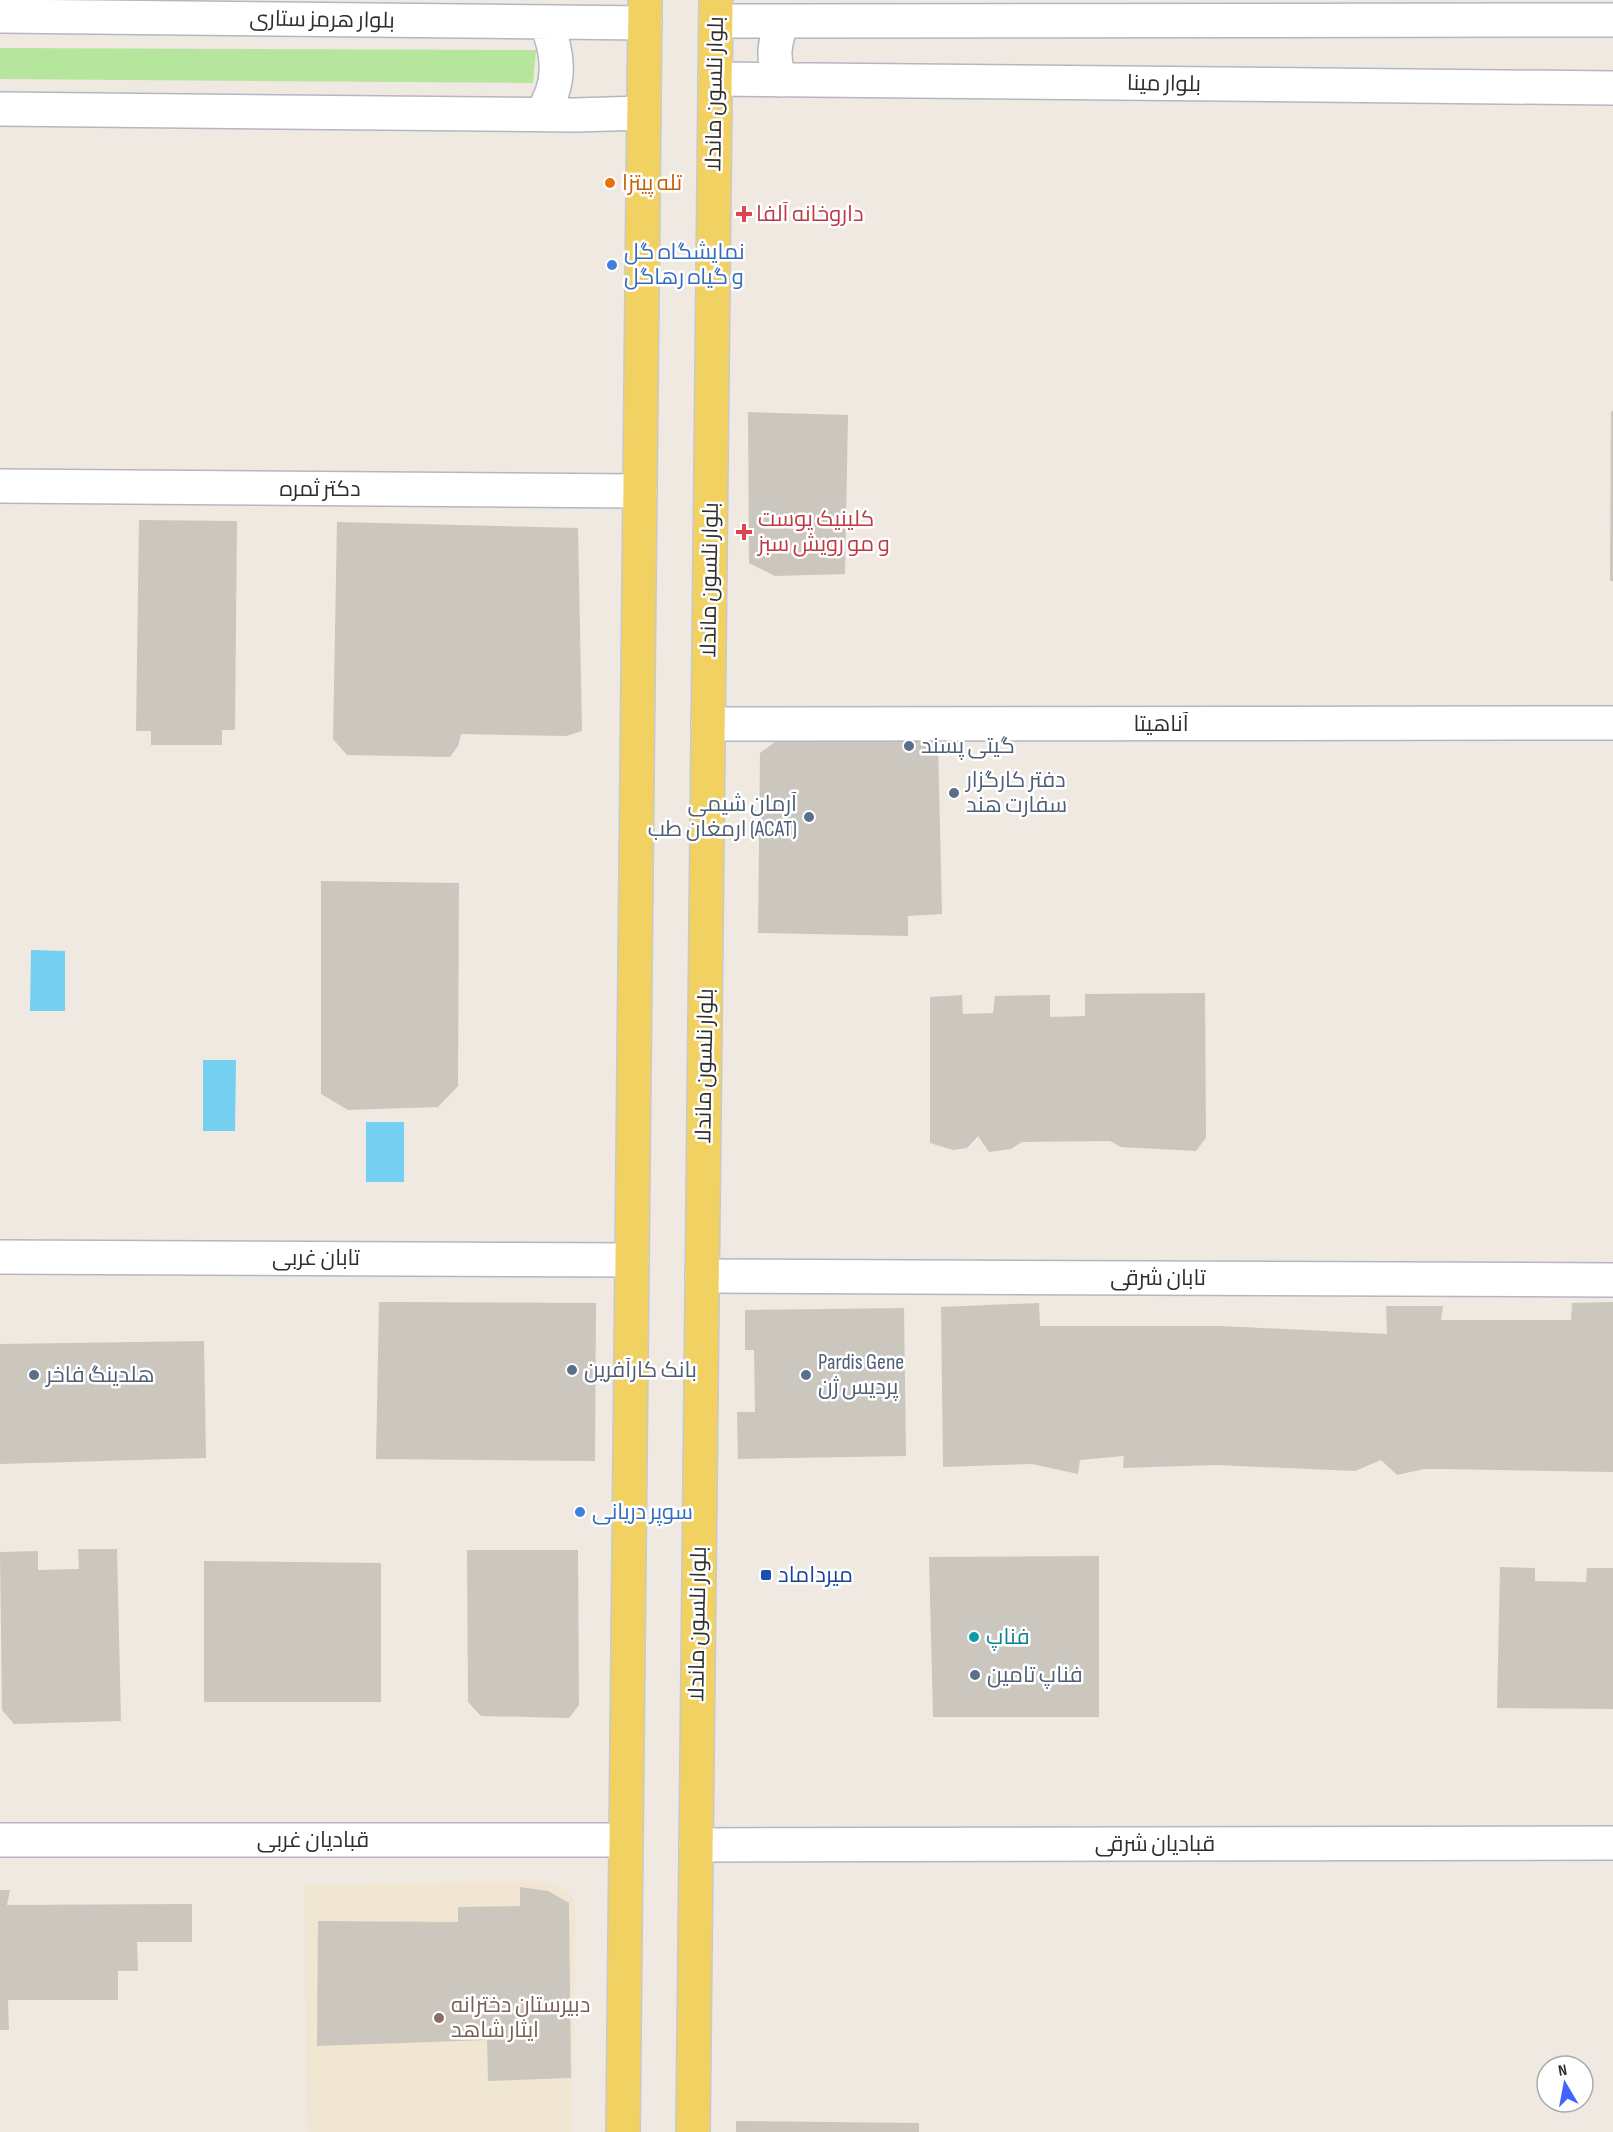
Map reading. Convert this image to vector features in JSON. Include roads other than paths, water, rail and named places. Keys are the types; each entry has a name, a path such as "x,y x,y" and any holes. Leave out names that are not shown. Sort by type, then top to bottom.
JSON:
{"main road":[{"path":"623,2132 645,11"},
{"name":"بلوار نلسون ماندلا","path":"693,2132 716,11"}],"street":[{"name":"بلوار هرمز ستاری","path":"0,16 546,22 645,11"},
{"path":"716,11 782,22 1613,20"},
{"path":"541,114 551,100 557,76 556,47 546,22"},
{"path":"780,80 773,60 782,22"},
{"name":"بلوار مینا","path":"715,79 1613,88"},
{"path":"0,109 643,113"},
{"name":"دکتر ثمره","path":"0,486 640,491"},
{"name":"آناهیتا","path":"708,724 1613,723"},
{"name":"تابان غربی","path":"0,1257 632,1260"},
{"name":"تابان شرقی","path":"702,1276 1613,1280"},
{"name":"قبادیان غربی","path":"0,1840 626,1840"},
{"name":"قبادیان شرقی","path":"696,1845 1613,1843"}],"water":[{"path":"31,950 65,951 65,1011 30,1011"},
{"path":"203,1060 236,1060 235,1131 203,1131"},
{"path":"366,1122 404,1122 404,1182 366,1182"}],"place":[{"name":"تله پیتزا","path":"610,183"},
{"name":"داروخانه آلفا","path":"744,214"},
{"name":"نمایشگاه گل و گیاه رهاگل","path":"612,265"},
{"name":"کلینیک پوست و مو رویش سبز","path":"744,532"},
{"name":"گیتی پسند","path":"909,746"},
{"name":"دفتر کارگزار سفارت هند","path":"954,793"},
{"name":"آرمان شیمی ارمغان طب (ACAT)","path":"809,817"},
{"name":"بانک کارآفرین","path":"572,1370"},
{"name":"هلدینگ فاخر","path":"34,1375"},
{"name":"Pardis Gene پردیس ژن","path":"806,1375"},
{"name":"سوپر دریانی","path":"580,1512"},
{"name":"میرداماد","path":"766,1575"},
{"name":"فناپ","path":"974,1637"},
{"name":"فناپ تامین","path":"975,1675"},
{"name":"دبیرستان دخترانه ایثار شاهد","path":"439,2018"}]}
